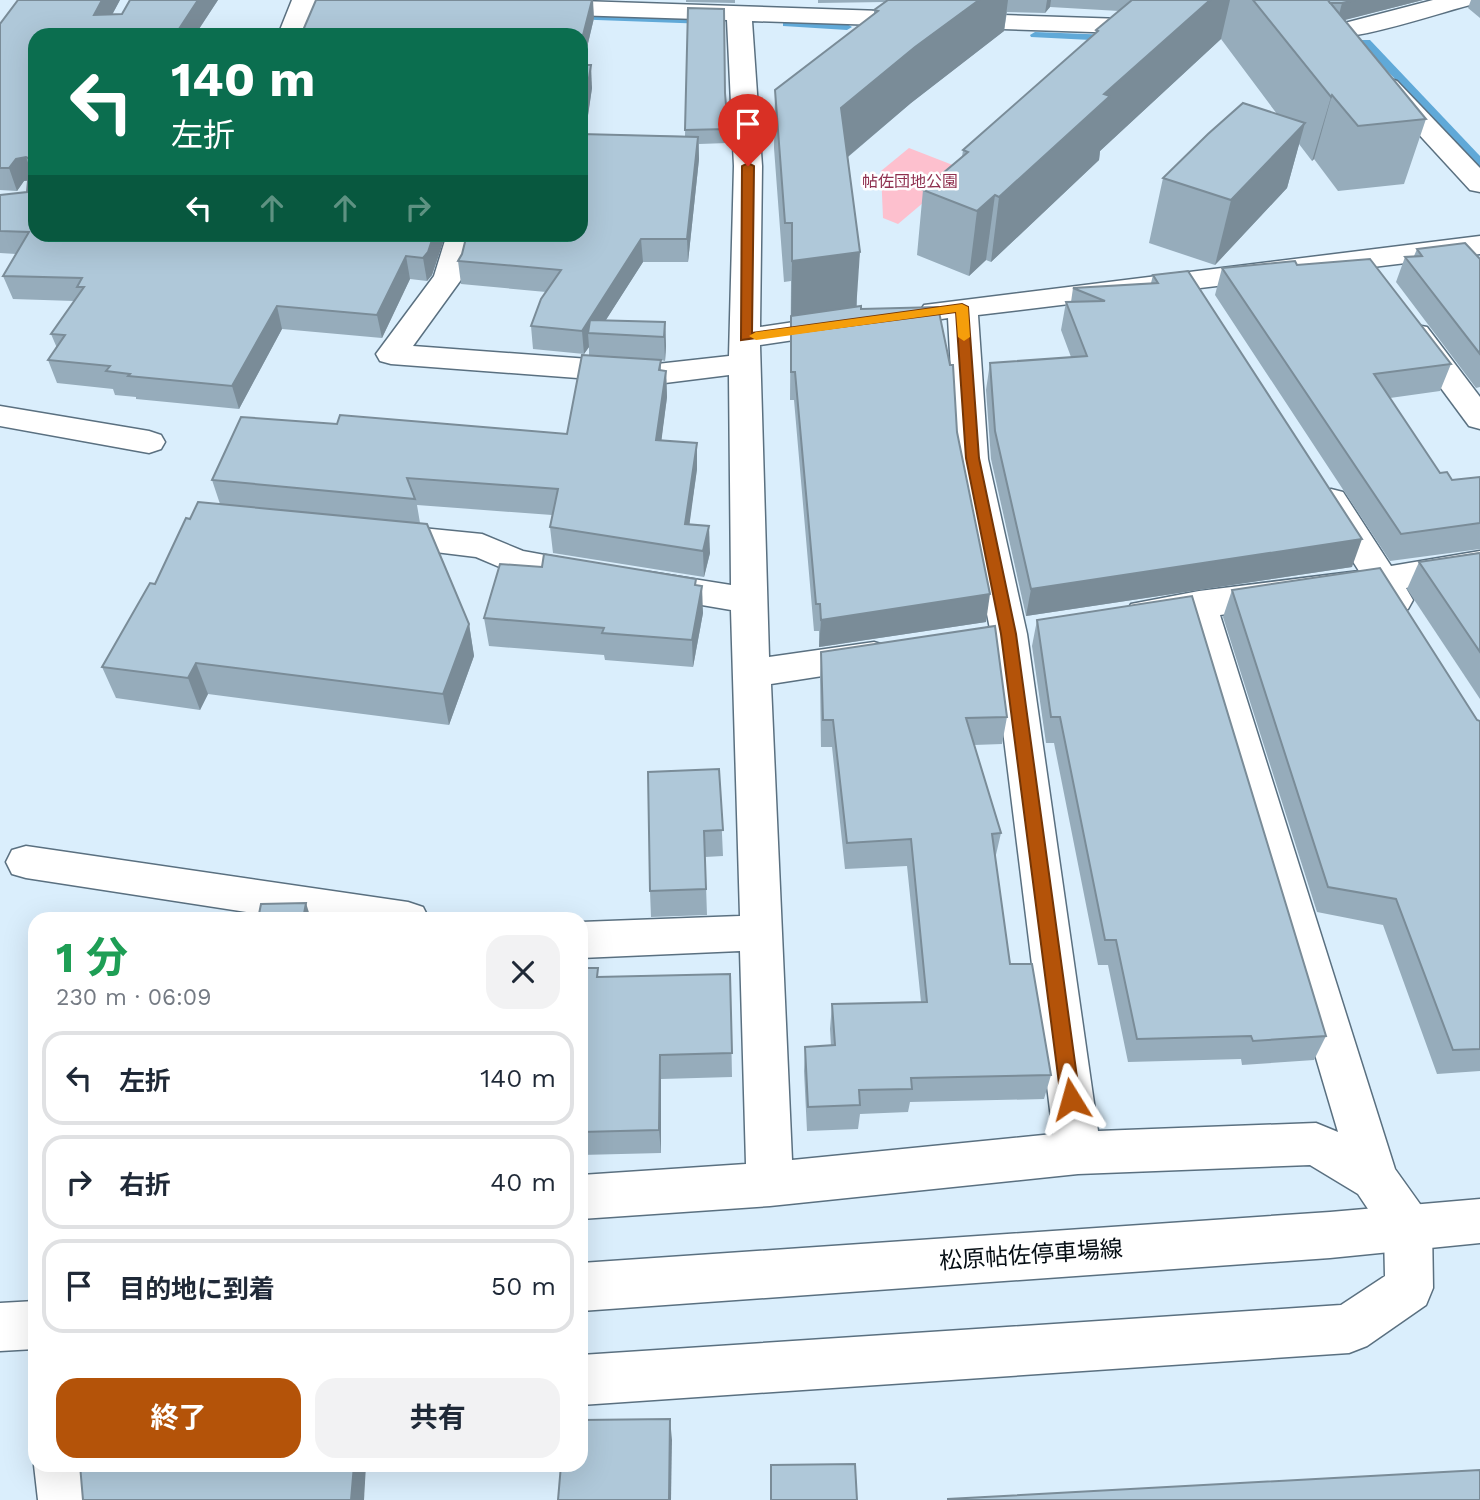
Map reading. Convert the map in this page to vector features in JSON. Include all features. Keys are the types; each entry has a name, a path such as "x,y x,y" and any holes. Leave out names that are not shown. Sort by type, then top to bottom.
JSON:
{"street":[{"path":"293,28 307,0 399,4"},
{"path":"1273,31 1337,32 1461,0"},
{"path":"519,6 739,13 1061,11 1182,28"},
{"path":"739,13 748,166 745,351 749,600 770,1184"},
{"path":"1337,32 1356,52"},
{"path":"1375,72 1480,184"},
{"path":"458,242 447,277 391,354 657,374 867,321"},
{"path":"908,315 962,307 1197,293 1359,258 1480,245"},
{"path":"1359,258 1480,419"},
{"path":"962,307 972,458 1009,634 1078,1153"},
{"path":"0,416 149,442"},
{"path":"1316,477 1410,624"},
{"path":"349,533 482,546 516,562 749,600"},
{"path":"1118,617 1383,580 1480,563"},
{"path":"588,1380 1349,1329 1409,1288 1408,1227 1375,1179 1199,604"},
{"path":"751,673 900,651"},
{"path":"26,862 361,912"},
{"path":"588,940 761,933"},
{"path":"588,1197 770,1184 1078,1153 1316,1144 1375,1179"},
{"name":"松原帖佐停車場線","path":"588,1287 1330,1235 1480,1220"},
{"path":"0,1327 28,1325"},
{"path":"61,1472 64,1500"}],"green space":[{"name":"帖佐団地公園","path":"909,148 963,169 898,224 883,218 881,171"}],"building":[{"path":"18,0 102,0 94,15 122,14 130,0 198,0 180,28 28,28 28,158 16,159 9,168 0,168 0,24"},
{"path":"316,0 592,0 585,28 304,28"},
{"path":"888,0 979,0 915,47 841,108 860,252 792,261 792,223 785,223 775,90 878,11 874,10"},
{"path":"1132,0 1210,0 1104,94 1110,96 999,197 995,195 977,211 923,190 968,152 963,150"},
{"path":"1253,0 1328,0 1426,119 1358,126 1332,95 1331,97"},
{"path":"1328,0 1355,0 1330,3"},
{"path":"688,8 724,9 728,129 685,130"},
{"path":"1243,103 1305,123 1231,200 1163,178 1208,134"},
{"path":"588,134 698,137 687,239 641,239 582,331 531,326 541,299 561,270 458,261 465,242 588,242"},
{"path":"28,181 28,232 0,231 0,195 27,192"},
{"path":"28,234 28,242 431,242 423,258 406,256 377,315 277,306 232,386 128,376 130,374 106,371 110,366 48,360 65,335 51,334 84,287 77,287 82,278 3,276"},
{"path":"1465,243 1480,259 1480,354 1405,257 1422,256 1417,249"},
{"path":"1370,259 1451,364 1374,374 1440,473 1447,472 1452,480 1480,477 1480,523 1401,534 1222,268 1295,261 1297,265"},
{"path":"1188,271 1362,539 1031,589 995,431 990,363 1087,356 1066,302 1105,301 1073,288 1158,283 1153,275"},
{"path":"861,306 861,309 938,307 950,365 953,365 957,432 990,594 821,620 820,604 816,604 795,372 791,372 791,316"},
{"path":"590,320 665,322 664,337 588,333"},
{"path":"582,355 661,360 659,370 666,371 656,440 697,443 685,524 709,526 703,551 550,527 558,489 407,478 415,499 212,480 241,417 337,424 340,415 567,434"},
{"path":"198,502 427,524 469,624 443,694 196,663 188,678 102,667 150,583 155,584 186,518 190,519"},
{"path":"1480,553 1480,652 1419,562"},
{"path":"544,554 696,579 695,585 702,586 692,640 602,633 604,628 484,618 500,564 542,567"},
{"path":"1380,568 1480,721 1480,1049 1453,1050 1396,899 1328,887 1232,590"},
{"path":"1192,596 1326,1036 1253,1041 1251,1036 1137,1039 1116,940 1105,940 1060,717 1051,717 1037,620"},
{"path":"995,626 1007,717 966,718 1001,833 992,834 1010,964 1032,964 1051,1075 911,1078 912,1089 859,1090 860,1105 808,1107 805,1047 835,1045 832,1004 927,1002 911,839 847,843 833,720 823,720 821,652"},
{"path":"719,769 723,830 704,831 706,889 650,891 648,772"},
{"path":"306,903 304,912 259,912 261,904"},
{"path":"588,968 598,968 597,977 730,974 732,1053 660,1055 659,1130 588,1132"},
{"path":"670,1419 669,1500 558,1500 560,1472 588,1472 588,1420"},
{"path":"855,1464 857,1500 771,1500 771,1465"},
{"path":"1480,1470 1480,1500 948,1500 948,1499"},
{"path":"81,1472 353,1472 351,1500 83,1500"}],"waterway":[{"path":"573,17 708,21"},
{"path":"787,24 847,27"},
{"path":"1035,35 1111,38"},
{"path":"1366,42 1480,163"}],"slow traffic":[{"path":"756,336 962,307 964,337"}],"route":[{"path":"748,166 746,338 962,307 972,458 1009,634 1071,1099"}]}
